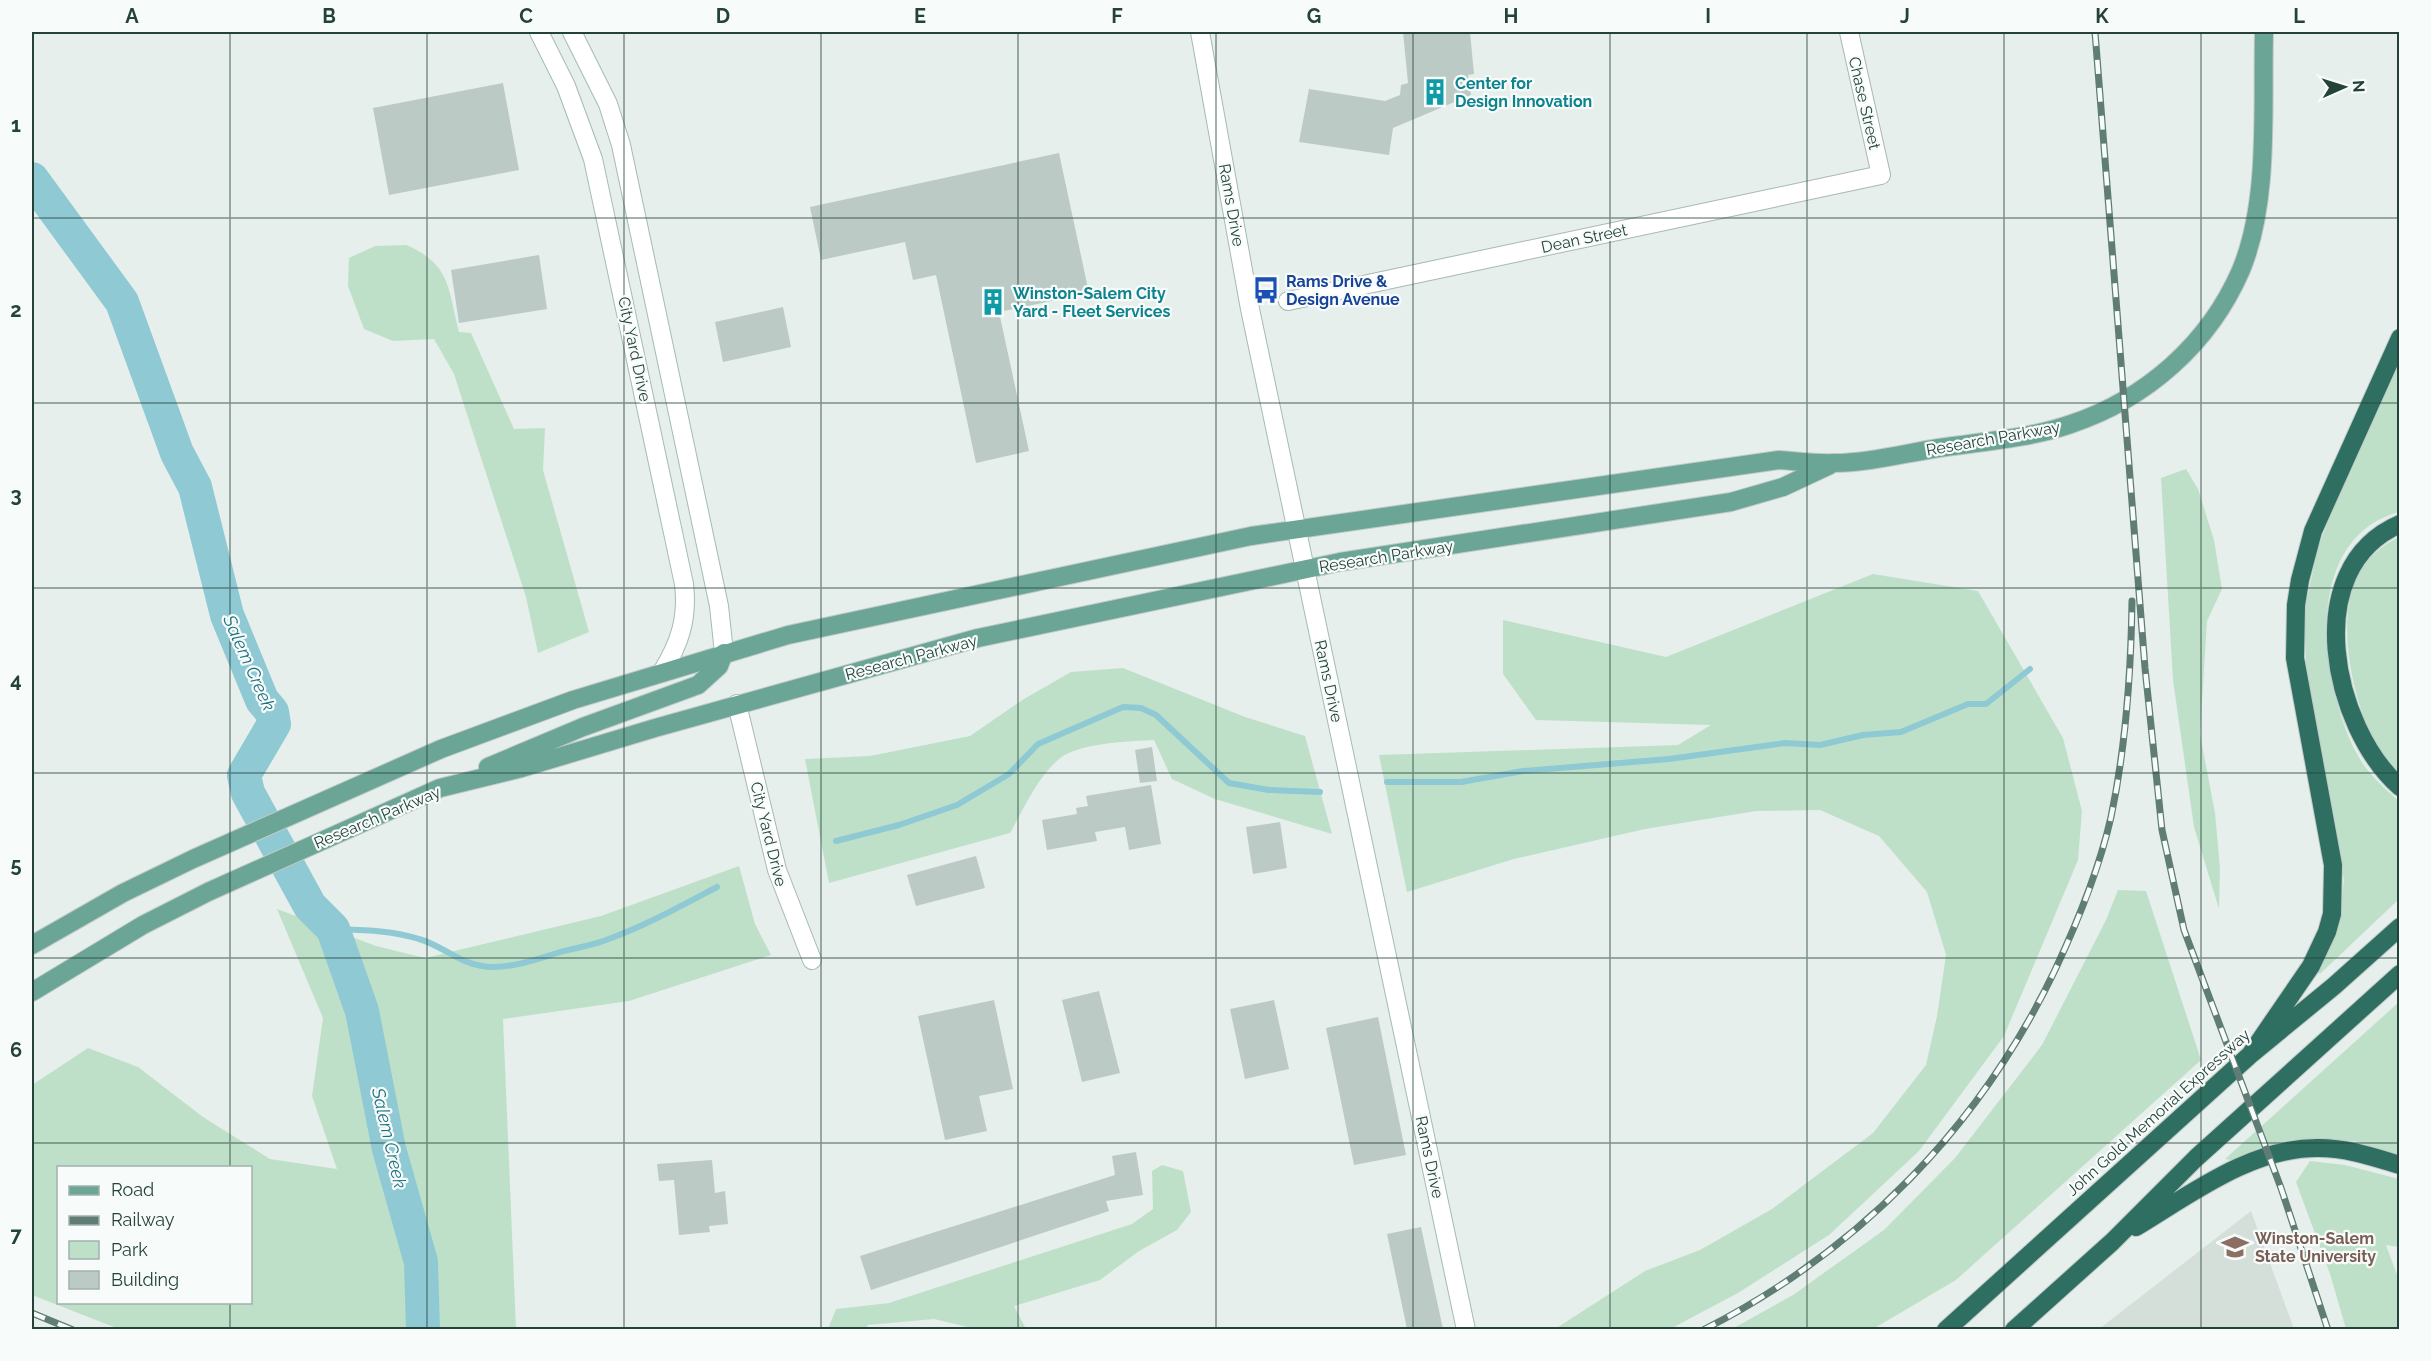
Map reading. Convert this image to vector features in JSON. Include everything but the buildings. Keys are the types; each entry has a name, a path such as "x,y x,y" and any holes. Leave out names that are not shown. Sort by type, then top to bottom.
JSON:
{"highway":[{"path":"2250,1055 2311,966 2320,949 2332,914 2333,865 2295,658 2296,605 2305,555 2313,531 2400,339"},
{"path":"2400,524 2379,535 2352,564 2343,583 2337,623 2341,676 2355,722 2373,760 2400,787"},
{"name":"John Gold Memorial Expressway","path":"1946,1329 2250,1055 2334,986 2400,927"},
{"path":"2014,1329 2112,1242 2196,1158 2400,974"},
{"path":"2112,1242 2236,1170 2280,1153 2318,1148 2340,1150 2400,1165"}],"main road":[{"name":"City Yard Drive","path":"539,32 566,86 596,170 684,584 686,607 683,630 662,672"},
{"name":"City Yard Drive","path":"572,32 609,104 629,176 719,606 724,653"},
{"name":"Rams Drive","path":"1200,32 1250,309 1466,1329"},
{"name":"Chase Street","path":"1849,32 1881,175"},
{"name":"Research Parkway","path":"32,945 113,898 193,860 336,795 506,724 662,672 814,628 1251,536 1779,460 1835,464 2028,435 2070,425 2118,406 2159,378 2186,353 2217,313 2241,270 2252,235 2259,196 2264,32"},
{"name":"Dean Street","path":"1288,301 1881,175"},
{"name":"Research Parkway","path":"32,992 143,926 208,892 440,788 522,768 737,704 978,638 1340,562 1710,506 1783,487 1835,464"},
{"path":"440,788 583,727 698,685 715,671 724,653"},
{"name":"City Yard Drive","path":"737,704 777,870 812,960"}],"shaded area":[{"name":"Winston-Salem State University","path":"2251,1211 2294,1329 2099,1329"}],"green space":[{"path":"406,245 421,252 440,270 449,291 459,332 471,333 514,429 545,428 543,470 589,632 538,653 526,597 454,374 434,339 393,341 364,329 348,286 349,258 375,246"},
{"path":"2399,364 2399,512 2367,527 2345,552 2332,582 2327,617 2328,654 2334,691 2344,725 2357,754 2366,767 2399,801 2399,899 2320,974 2317,971 2339,926 2344,880 2306,666 2304,612 2318,548 2330,516"},
{"path":"2186,469 2198,489 2214,540 2222,589 2207,621 2200,734 2215,813 2220,868 2219,909 2194,827 2173,680 2161,478"},
{"path":"2399,537 2399,774 2381,754 2371,735 2355,689 2347,640 2351,593 2359,573 2376,552"},
{"path":"1873,574 1978,591 2063,738 2082,811 2078,860 2004,1036 1919,1151 1829,1235 1738,1293 1670,1329 1555,1329 1645,1271 1700,1250 1772,1209 1873,1133 1926,1065 1937,1016 1946,955 1927,892 1879,836 1820,810 1756,811 1645,829 1514,859 1407,892 1379,755 1678,745 1711,725 1536,720 1503,674 1503,620 1666,657"},
{"path":"1123,668 1245,717 1305,736 1332,834 1215,799 1172,779 1154,740 1118,742 1078,749 1059,759 1038,784 1010,833 829,883 805,759 870,756 970,736 1024,699 1071,672"},
{"path":"739,866 755,924 771,955 629,1001 503,1019 516,1329 119,1329 32,1295 32,1085 88,1048 138,1067 203,1117 270,1159 337,1169 312,1096 323,1018 277,909 376,946 425,958 601,916"},
{"path":"2118,890 2146,891 2201,1060 1956,1280 1873,1329 1732,1329 1793,1295 1884,1230 1955,1158 2042,1045 2106,920"},
{"path":"2399,1002 2399,1155 2354,1141 2299,1140 2231,1160 2225,1159"},
{"path":"2310,1161 2345,1165 2399,1179 2399,1247 2386,1245 2399,1280 2399,1329 2346,1329 2330,1274 2296,1182"},
{"path":"1162,1165 1183,1171 1191,1212 1177,1230 1139,1251 1100,1280 1014,1306 1026,1329 976,1329 934,1319 868,1325 865,1329 828,1329 836,1309 889,1303 1132,1224 1153,1209 1152,1171"}],"waterway":[{"name":"Salem Creek","path":"32,179 122,302 177,453 195,487 227,615 262,700 272,712 274,724 244,775 248,793 310,906 333,929 362,1011 389,1149 421,1262 423,1330"},
{"path":"1387,782 1461,782 1523,771 1669,759 1785,743 1820,745 1863,735 1901,732 1968,704 1986,704 2030,669"},
{"path":"836,841 899,825 957,805 1009,774 1038,744 1123,707 1141,708 1156,715 1229,783 1269,790 1320,792"},
{"path":"333,929 376,931 408,936 427,942 474,964 501,967 606,940 649,922 717,887"}],"railway":[{"path":"2095,32 2145,668 2162,830 2184,930 2281,1188 2328,1330"},
{"path":"1703,1330 1760,1298 1813,1262 1863,1223 1909,1179 1952,1132 1990,1081 2025,1027 2072,933 2106,837 2124,736 2132,601"},
{"path":"32,1313 73,1330"}],"place":[{"name":"Center for Design Innovation","path":"1435,92"},
{"name":"Rams Drive & Design Avenue","path":"1266,290"},
{"name":"Winston-Salem City Yard - Fleet Services","path":"993,302"},
{"name":"Winston-Salem State University","path":"2235,1247"}]}
